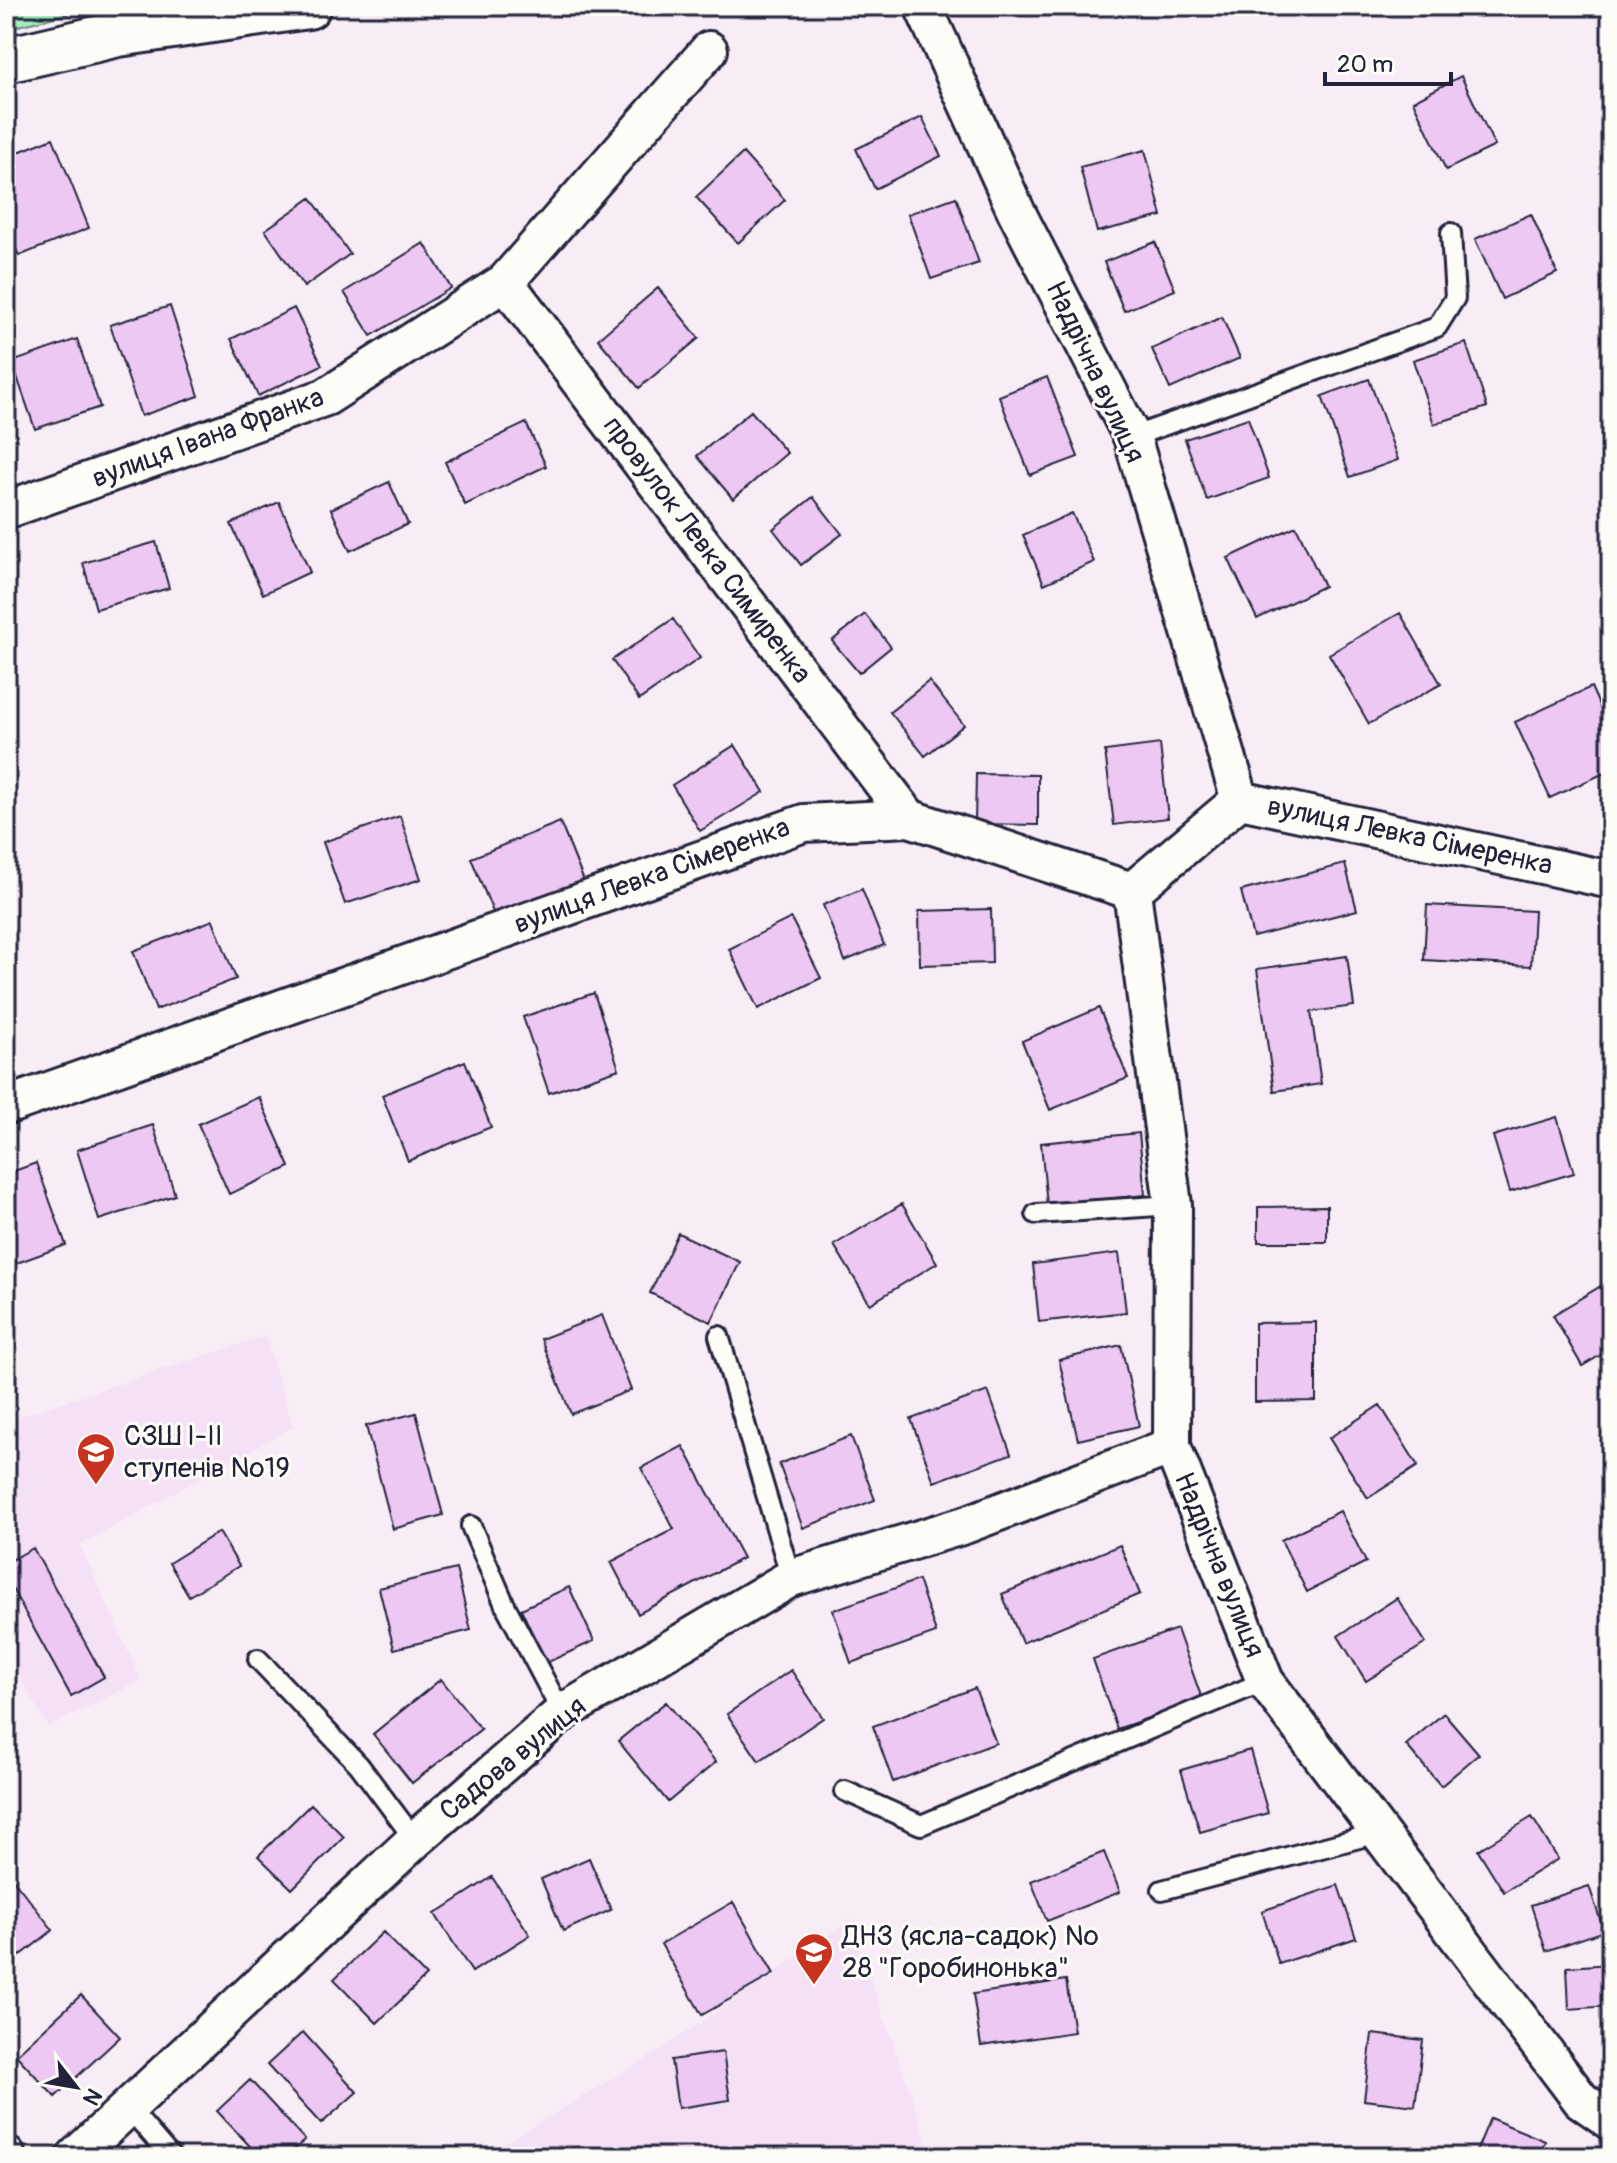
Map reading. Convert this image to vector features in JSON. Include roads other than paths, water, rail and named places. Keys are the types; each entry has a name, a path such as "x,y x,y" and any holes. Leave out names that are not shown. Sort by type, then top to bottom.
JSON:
{"main road":[{"path":"6,60 118,34 308,6"}],"street":[{"name":"Надрічна вулиця","path":"923,6 1016,211 1132,437 1240,800"},
{"name":"вулиця Івана Франка","path":"6,510 326,397 505,282 709,50"},
{"name":"провулок Левка Симиренка","path":"505,282 909,818"},
{"name":"вулиця Левка Сімеренка","path":"6,1106 804,823 909,818 1132,891 1240,800 1611,880"},
{"name":"Надрічна вулиця","path":"1132,891 1173,1205 1172,1446 1265,1681 1581,2100 1611,2121"},
{"name":"Садова вулиця","path":"75,2157 415,1840 562,1713 791,1578 965,1525 1172,1446"}],"lane":[{"path":"1132,437 1437,327 1455,298 1451,233"},
{"path":"1036,1214 1173,1205"},
{"path":"719,1336 791,1578"},
{"path":"471,1526 505,1605 562,1713"},
{"path":"258,1659 359,1765 415,1840"},
{"path":"845,1791 921,1825 1265,1681"},
{"path":"1162,1890 1378,1833"},
{"path":"128,2107 171,2157"}],"place":[{"name":"СЗШ I-II ступенів №19","path":"96,1486"},
{"name":"ДНЗ (ясла-садок) № 28 \"Горобинонька\"","path":"814,1986"}]}
